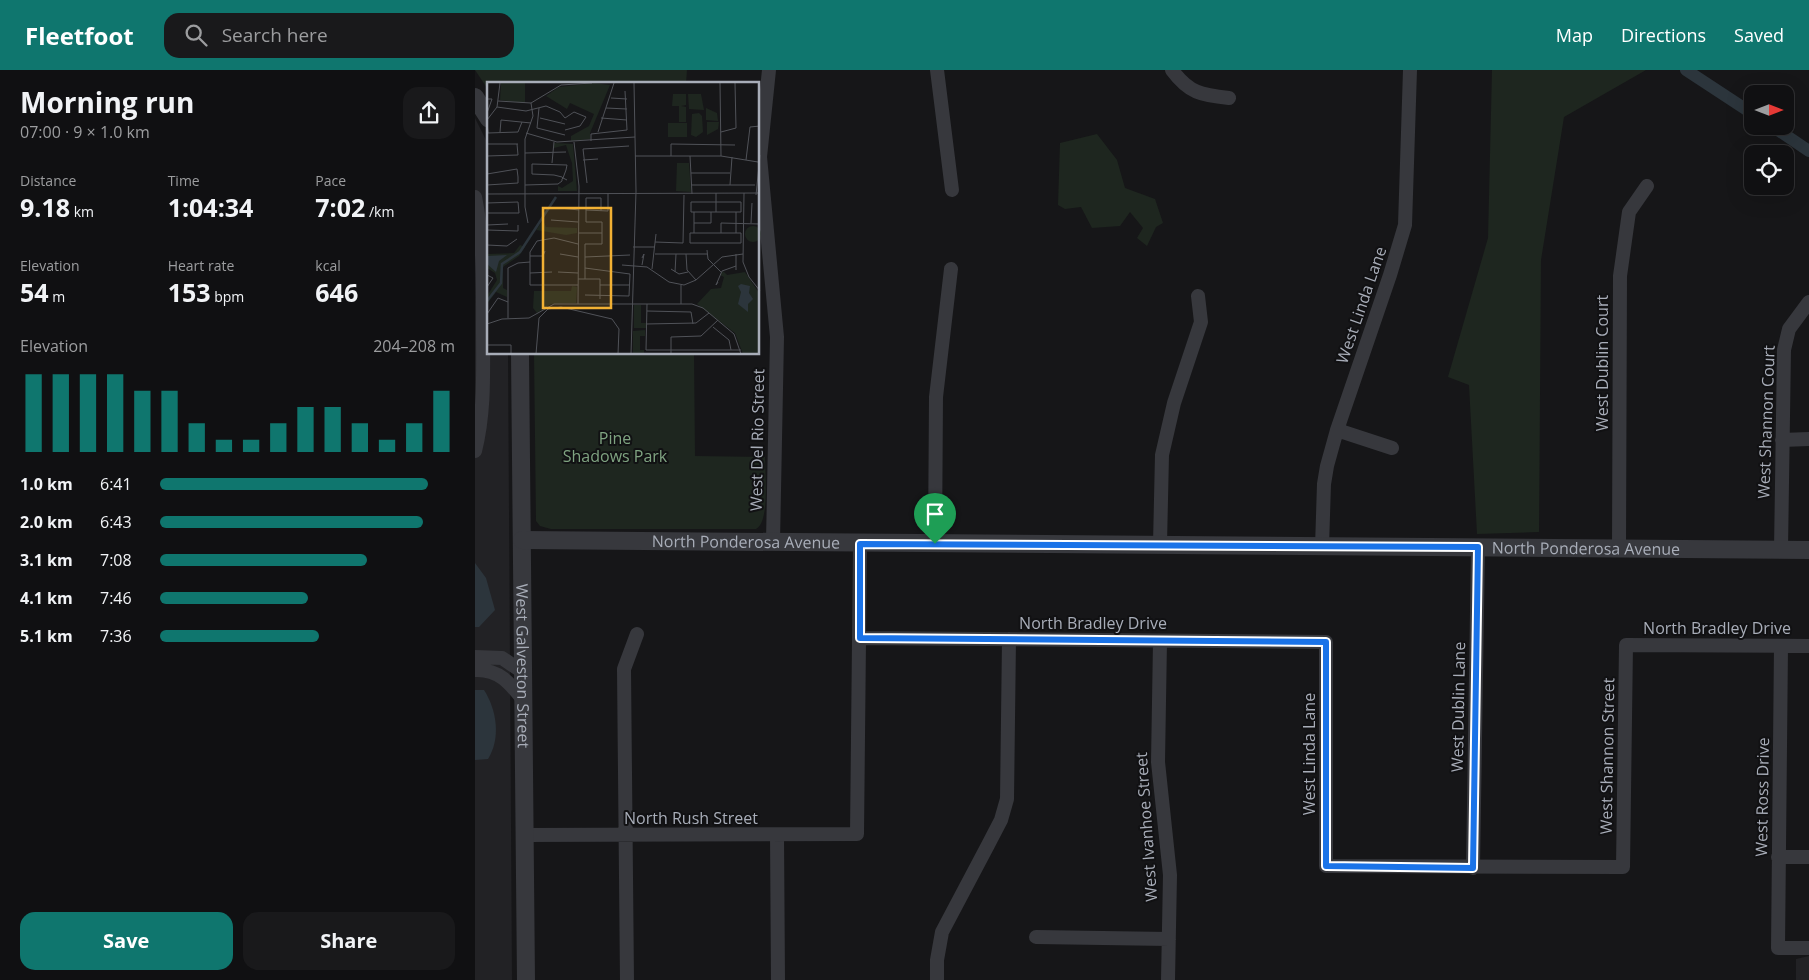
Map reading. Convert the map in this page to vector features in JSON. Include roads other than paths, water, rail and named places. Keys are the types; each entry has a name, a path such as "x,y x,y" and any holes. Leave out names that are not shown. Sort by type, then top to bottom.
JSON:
{"street":[{"name":"West Del Rio Street","path":"769,70 760,157 777,337 773,542"},
{"path":"937,70 952,190"},
{"path":"1172,70 1182,83 1201,95 1229,98"},
{"name":"West Linda Lane","path":"1322,547 1324,484 1337,430 1390,275 1405,225 1410,70"},
{"path":"475,97 487,116"},
{"name":"West Dublin Court","path":"1619,547 1621,276 1629,212 1647,186"},
{"path":"475,197 482,253 483,415 475,451"},
{"path":"935,544 936,396 951,269"},
{"path":"1160,544 1163,455 1174,402 1201,322 1198,296"},
{"name":"West Shannon Court","path":"1781,550 1783,350 1789,328 1809,302"},
{"name":"West Galveston Street","path":"519,355 526,980"},
{"path":"1337,430 1392,448"},
{"path":"1782,440 1809,439"},
{"name":"North Ponderosa Avenue","path":"522,540 860,544 1160,544 1322,547 1619,547 1809,550"},
{"path":"860,544 860,638"},
{"name":"West Dublin Lane","path":"1473,868 1478,547"},
{"path":"627,980 624,835 624,669 637,634"},
{"name":"North Bradley Drive","path":"860,638 1326,642"},
{"name":"North Rush Street","path":"525,835 857,834 860,638"},
{"path":"937,980 937,960 942,932 1001,820 1007,799 1009,639"},
{"name":"West Ivanhoe Street","path":"1160,640 1158,785 1169,860 1168,980"},
{"name":"West Linda Lane","path":"1326,642 1326,866 1473,868"},
{"name":"North Bradley Drive","path":"1625,645 1809,646"},
{"name":"West Shannon Street","path":"1473,868 1623,867 1625,645"},
{"name":"West Ross Drive","path":"1781,646 1778,948 1809,948"},
{"path":"475,657 502,658 523,673"},
{"path":"475,670 489,670 504,677 524,701"},
{"path":"777,835 778,980"},
{"path":"1778,857 1809,857"},
{"path":"1036,936 1169,939"}],"waterway":[{"path":"1686,70 1744,108"},
{"path":"1785,135 1809,151"}],"park label":[{"name":"Pine Shadows Park","path":"615,447"}]}
